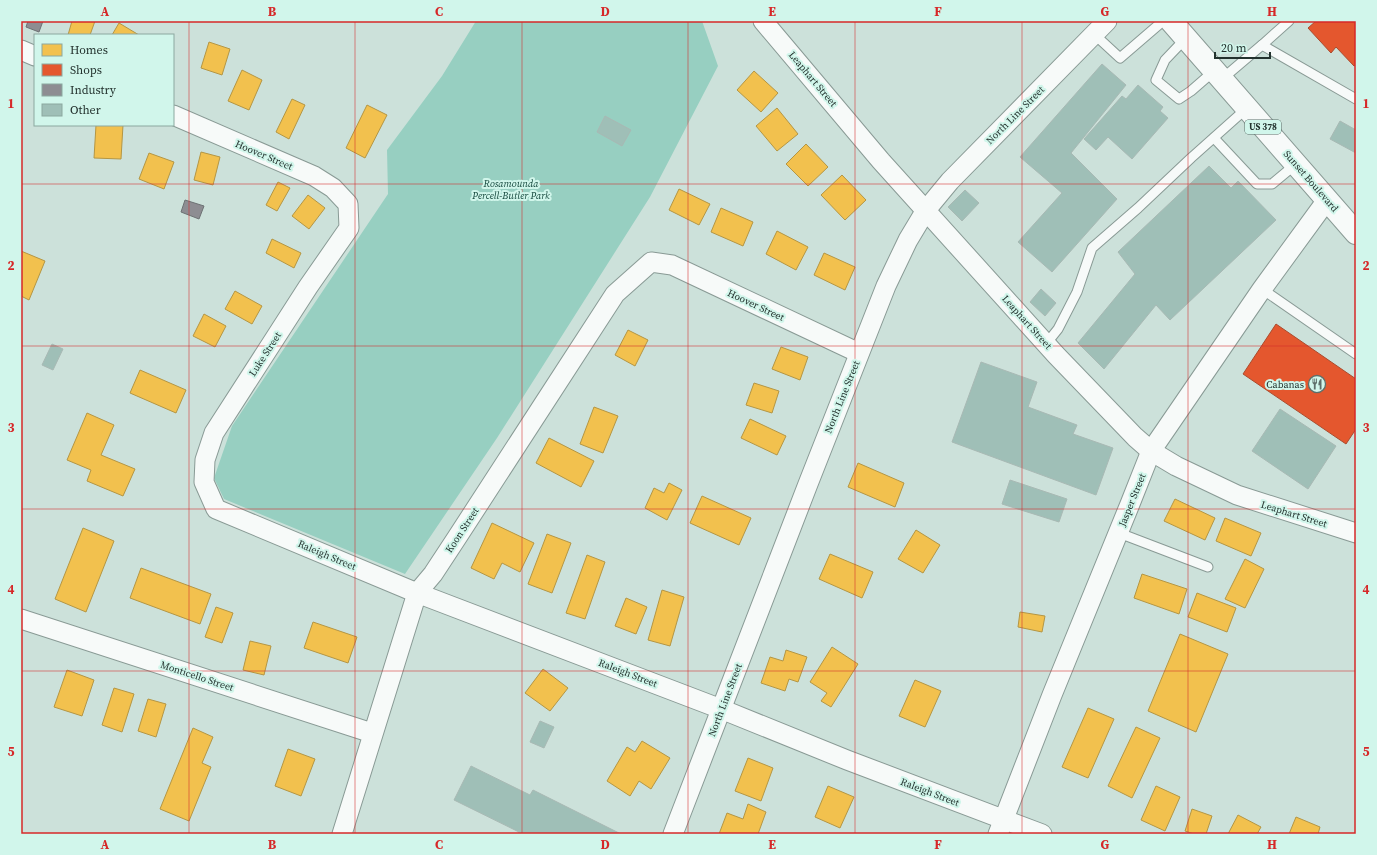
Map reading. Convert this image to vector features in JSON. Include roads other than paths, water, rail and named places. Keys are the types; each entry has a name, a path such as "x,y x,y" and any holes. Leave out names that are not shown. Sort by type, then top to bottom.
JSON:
{"main road":[{"name":"Sunset Boulevard","path":"1171,21 1356,233"}],"street":[{"name":"Leaphart Street","path":"763,21 881,161 1046,344 1135,437 1151,451 1176,466 1237,495 1356,533"},
{"name":"North Line Street","path":"673,834 859,353 886,286 908,240 926,210 950,181 1101,28"},
{"path":"21,50 34,56"},
{"name":"Hoover Street","path":"174,115 314,176 333,188 348,204"},
{"name":"Jasper Street","path":"1001,827 1052,695 1151,451 1262,289 1327,200"},
{"name":"Luke Street","path":"216,509 204,482 205,460 214,433 308,287 349,228 348,204"},
{"name":"Hoover Street","path":"651,262 672,266 859,353"},
{"name":"Koon Street","path":"342,834 372,733 417,593 433,574 615,294 651,262"},
{"name":"Raleigh Street","path":"216,509 417,593 722,709 847,760 1001,827 1042,834"},
{"name":"Monticello Street","path":"21,619 372,733"}],"lane":[{"path":"1101,28 1120,58 1163,21"},
{"path":"1186,38 1165,60 1156,80 1179,99 1262,45 1289,21"},
{"path":"1262,45 1356,98"},
{"path":"1046,344 1058,329 1077,292 1092,248 1247,108"},
{"path":"1214,138 1257,184 1272,184 1296,164"},
{"path":"1262,289 1356,354"},
{"path":"1119,532 1208,567"}],"place":[{"name":"Cabanas","path":"1317,384"}],"park label":[{"name":"Rosamounda Percell-Butler Park","path":"511,188"}]}
